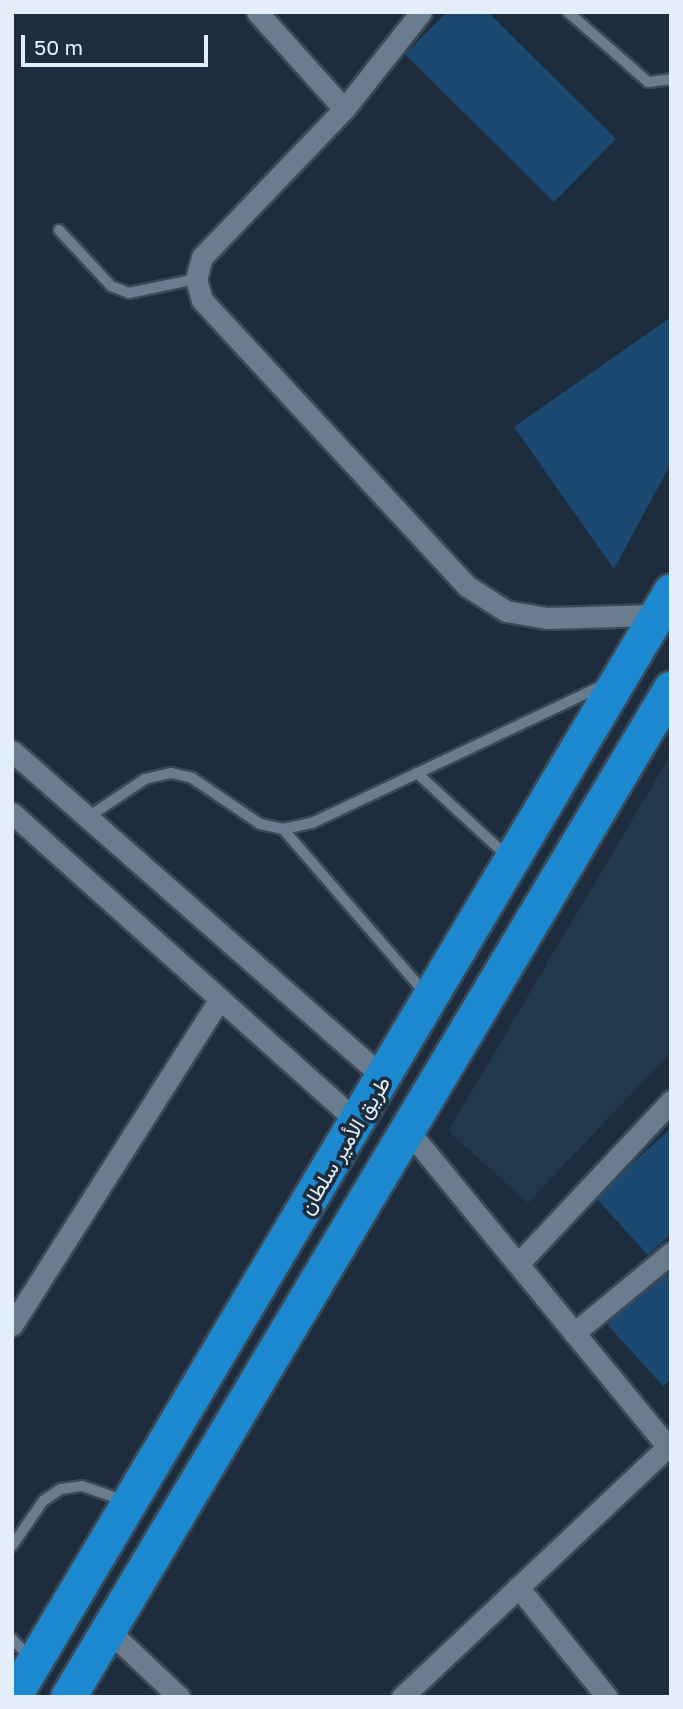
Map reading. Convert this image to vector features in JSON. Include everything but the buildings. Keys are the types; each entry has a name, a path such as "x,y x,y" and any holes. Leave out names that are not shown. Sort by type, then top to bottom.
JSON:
{"highway":[{"name":"طريق الأمير سلطان","path":"13,1697 23,1650 130,1502 664,603"},
{"path":"68,1697 671,688"}],"street":[{"path":"257,12 344,108"},
{"path":"421,12 344,108 202,257 197,279 202,300 467,586 506,611 547,618 664,603"},
{"path":"12,751 384,1078"},
{"path":"12,813 358,1122"},
{"path":"12,1325 220,999"},
{"path":"518,1264 671,1101"},
{"path":"402,1697 669,1449 406,1128"},
{"path":"574,1333 671,1253"},
{"path":"518,1587 607,1697"},
{"path":"108,1630 179,1697"}],"lane":[{"path":"568,12 648,82 671,79"},
{"path":"58,230 111,286 129,293 197,279"},
{"path":"88,817 145,779 171,773 192,778 260,824 283,829 312,823 619,678"},
{"path":"417,773 512,860"},
{"path":"283,829 430,999"},
{"path":"12,1546 43,1501 61,1489 82,1486 130,1502"}],"shaded area":[{"path":"671,754 671,1052 528,1203 448,1131"}]}
